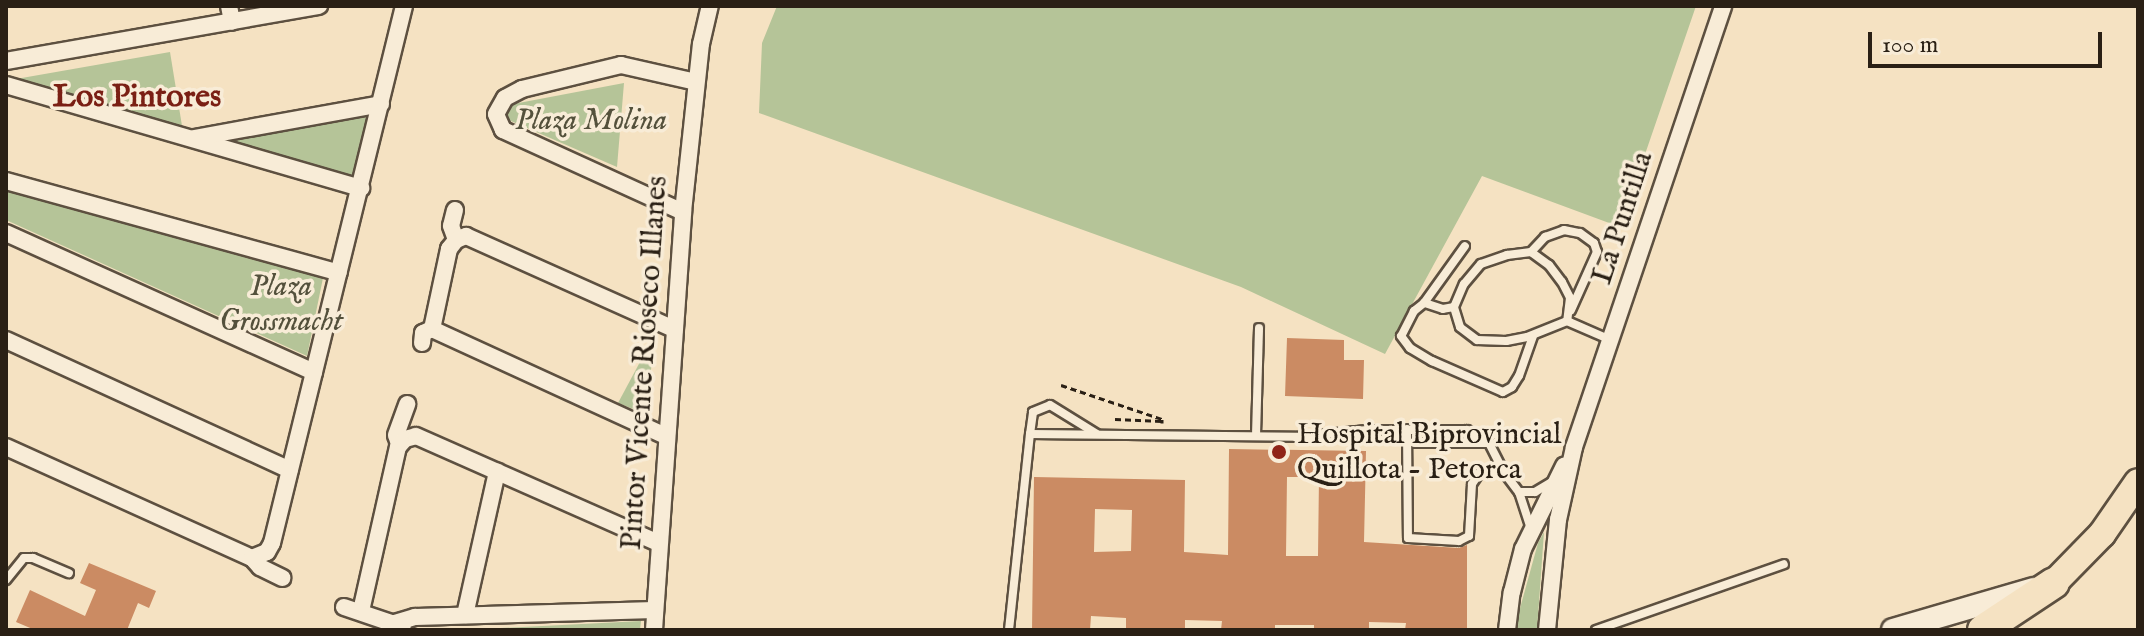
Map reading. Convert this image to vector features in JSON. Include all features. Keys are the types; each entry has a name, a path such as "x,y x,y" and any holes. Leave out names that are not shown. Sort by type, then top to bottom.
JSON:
{"highway":[{"path":"1983,630 2054,583"}],"main road":[{"path":"2054,583 2102,534 2138,482"}],"street":[{"path":"6,61 231,14 319,6"},
{"path":"252,558 261,557 270,548 404,6"},
{"name":"Pintor Vicente Rioseco Illanes","path":"654,630 683,212 696,82 710,6"},
{"name":"La Puntilla","path":"1547,630 1558,520 1574,447 1723,6"},
{"path":"683,212 503,130 496,114 505,98 522,89 621,65 696,82"},
{"path":"6,85 361,188"},
{"path":"188,139 381,104"},
{"path":"6,181 339,273"},
{"path":"455,210 451,226 456,240"},
{"path":"6,233 314,372"},
{"path":"432,329 449,249 456,240 466,236 674,329"},
{"path":"422,343 423,333 432,329"},
{"path":"432,329 438,335 666,436"},
{"path":"6,340 290,470"},
{"path":"402,442 396,435 407,404"},
{"path":"402,442 416,436 659,543"},
{"path":"402,442 353,609 402,627 415,617 655,610"},
{"path":"6,447 252,558 260,567 283,578"},
{"name":"La Puntilla","path":"1507,630 1514,581 1531,529 1574,447"},
{"path":"465,615 497,472"},
{"path":"1893,630 2054,583"}],"lane":[{"path":"1564,230 1580,233 1594,243 1597,252 1568,317 1533,336 1506,341 1477,340 1460,327 1454,307 1464,284 1481,264 1507,255 1531,252 1545,237 1564,230"},
{"path":"1465,246 1424,303 1414,311 1401,336 1410,348 1503,392 1512,387 1519,376 1533,336"},
{"path":"1531,252 1549,265 1562,282 1570,298 1568,317"},
{"path":"1424,303 1443,309 1454,307"},
{"path":"1568,317 1612,341"},
{"path":"1256,436 1259,328"},
{"path":"1009,630 1033,412 1050,405 1098,434"},
{"path":"1407,429 1408,538 1459,541 1469,536 1472,484 1480,472 1503,471"},
{"path":"1030,434 1296,437 1407,429 1467,430 1489,443 1503,471 1519,492 1531,529"},
{"path":"1415,443 1489,443"},
{"path":"1519,492 1535,492 1557,479"},
{"path":"6,580 24,558 33,558 69,573"},
{"path":"1596,630 1784,564"}],"path":[{"path":"1061,385 1162,421"},
{"path":"1115,419 1162,421"},
{"path":"1162,421 1163,434"}],"green space":[{"path":"777,6 1696,6 1620,227 1482,176 1385,354 1241,287 759,113 762,43"},
{"path":"170,52 183,132 16,79"},
{"name":"Plaza Molina","path":"624,83 617,167 504,118 508,105"},
{"path":"367,117 354,178 226,140"},
{"name":"Plaza Grossmacht","path":"6,189 323,278 307,356 6,220"},
{"path":"655,334 646,414 618,403"},
{"path":"1544,532 1537,630 1514,630 1538,543"},
{"path":"641,621 640,630 463,630"}],"building":[{"path":"1287,338 1344,340 1344,360 1364,360 1363,399 1285,396"},
{"path":"1229,449 1366,451 1364,542 1459,548 1467,545 1467,630 1405,630 1406,623 1369,622 1369,630 1314,630 1314,625 1275,625 1275,630 1221,630 1222,621 1185,620 1185,630 1126,630 1126,618 1091,616 1090,630 1032,630 1034,477 1185,480 1184,552 1228,555","holes":["1287,477 1319,477 1318,556 1286,556","1095,509 1132,510 1131,551 1094,552"]},
{"path":"89,563 156,591 149,608 138,603 127,630 35,630 16,622 30,590 85,616 96,590 80,583"}],"place":[{"name":"Hospital Biprovincial Quillota - Petorca","path":"1279,452"}],"district":[{"name":"Los Pintores","path":"137,98"}]}
